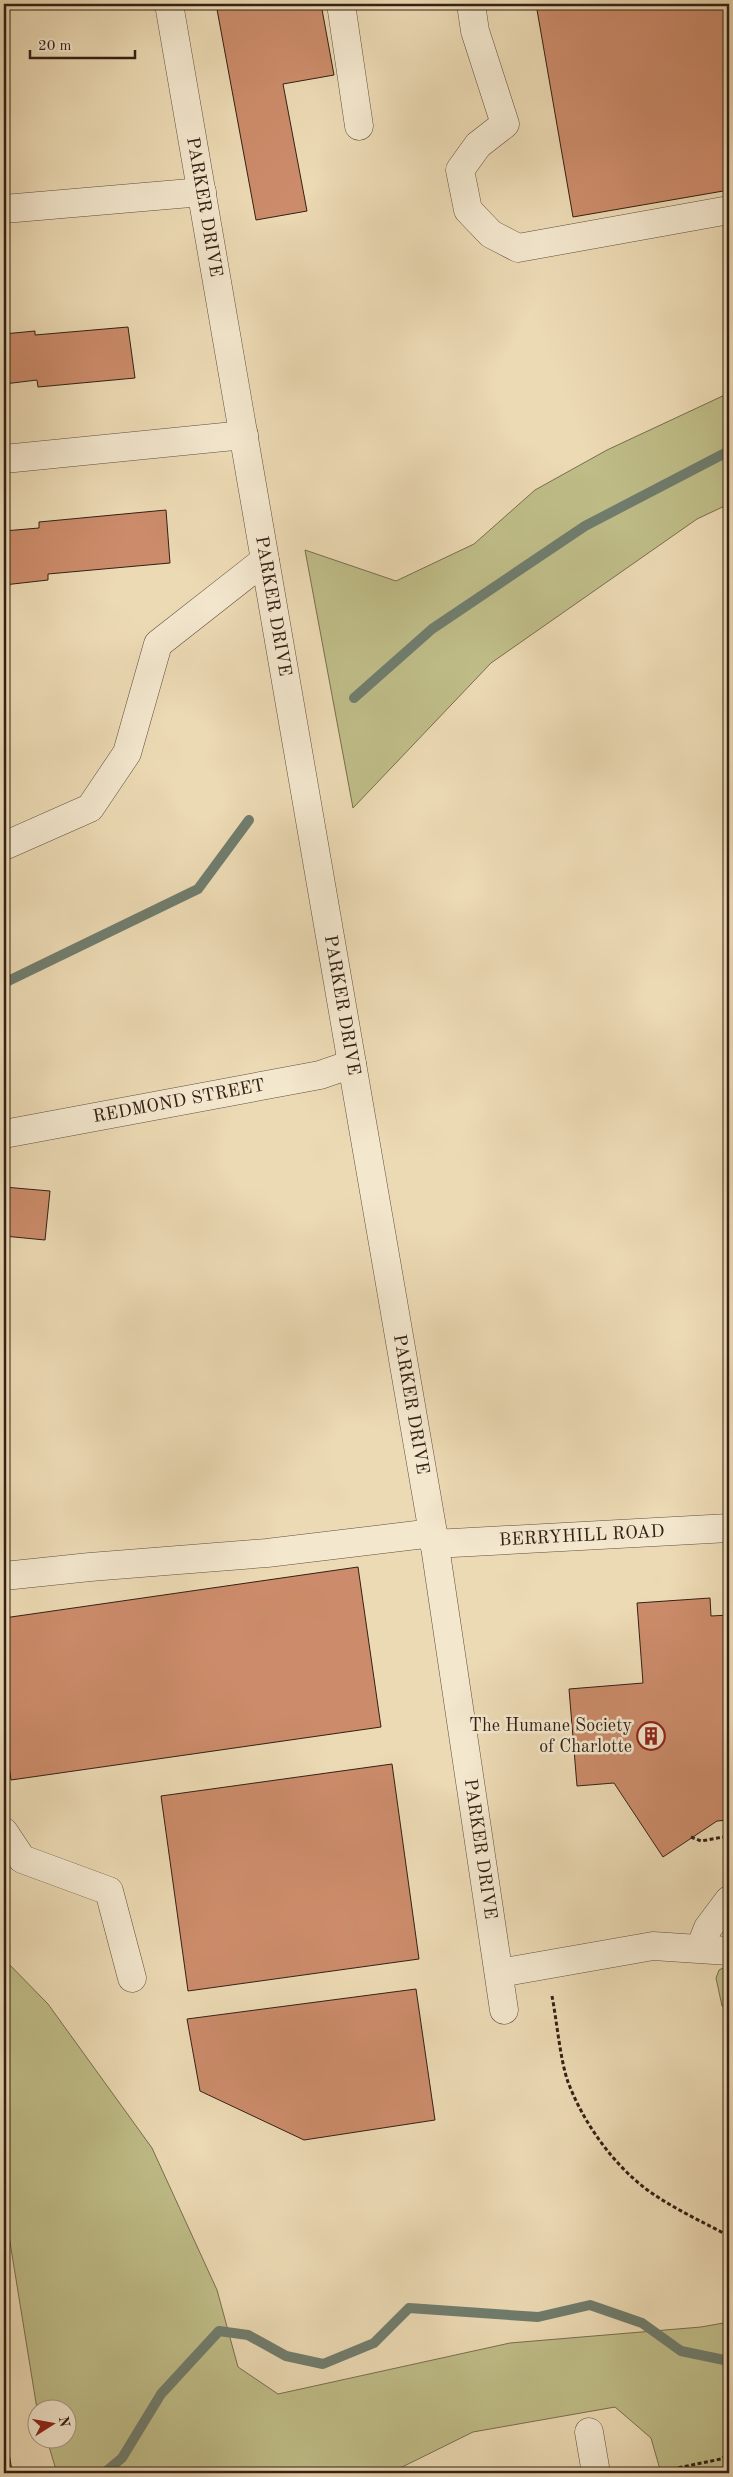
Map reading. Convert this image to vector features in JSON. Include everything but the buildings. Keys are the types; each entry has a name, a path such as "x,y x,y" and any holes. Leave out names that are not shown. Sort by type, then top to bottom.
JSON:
{"street":[{"name":"PARKER DRIVE","path":"169,4 433,1538 504,2010"},
{"path":"342,4 359,126"},
{"path":"471,4 475,31 505,124 478,145 460,170 468,210 491,234 518,248 729,210"},
{"path":"4,209 202,192"},
{"path":"4,459 244,435"},
{"path":"4,846 90,808 127,753 158,644 265,560"},
{"name":"REDMOND STREET","path":"4,1134 320,1074 352,1064"},
{"name":"BERRYHILL ROAD","path":"4,1576 433,1538 729,1528"},
{"path":"4,1832 22,1858 109,1891 132,1978"},
{"path":"700,1948 708,1928 729,1900"},
{"path":"499,1973 653,1946 729,1951"},
{"path":"589,2432 596,2473"}],"path":[{"path":"691,1838 701,1840 729,1836"},
{"path":"552,1995 568,2081 583,2116 604,2147 646,2188 688,2215 729,2236"},
{"path":"653,2473 722,2459 729,2454"}],"shaded area":[{"path":"729,393 729,504 697,519 491,663 353,808 305,550 396,581 474,544 535,490 607,450"},
{"path":"4,1959 48,2004 152,2148 217,2290 238,2367 278,2394 510,2343 701,2327 729,2322 729,2473 661,2473 651,2438 615,2407 473,2432 390,2473 57,2473 50,2450 78,2450 78,2400 35,2400 4,2205"},
{"path":"729,1965 729,2010 722,2006 716,1978 719,1970"}],"waterway":[{"path":"354,698 432,629 585,526 729,451"},
{"path":"4,983 198,889 249,820"},
{"path":"104,2473 122,2458 161,2394 219,2331 248,2335 286,2356 323,2364 374,2343 409,2308 538,2317 590,2305 642,2323 681,2351 729,2361"}],"place":[{"name":"The Humane Society of Charlotte","path":"651,1736"}]}
